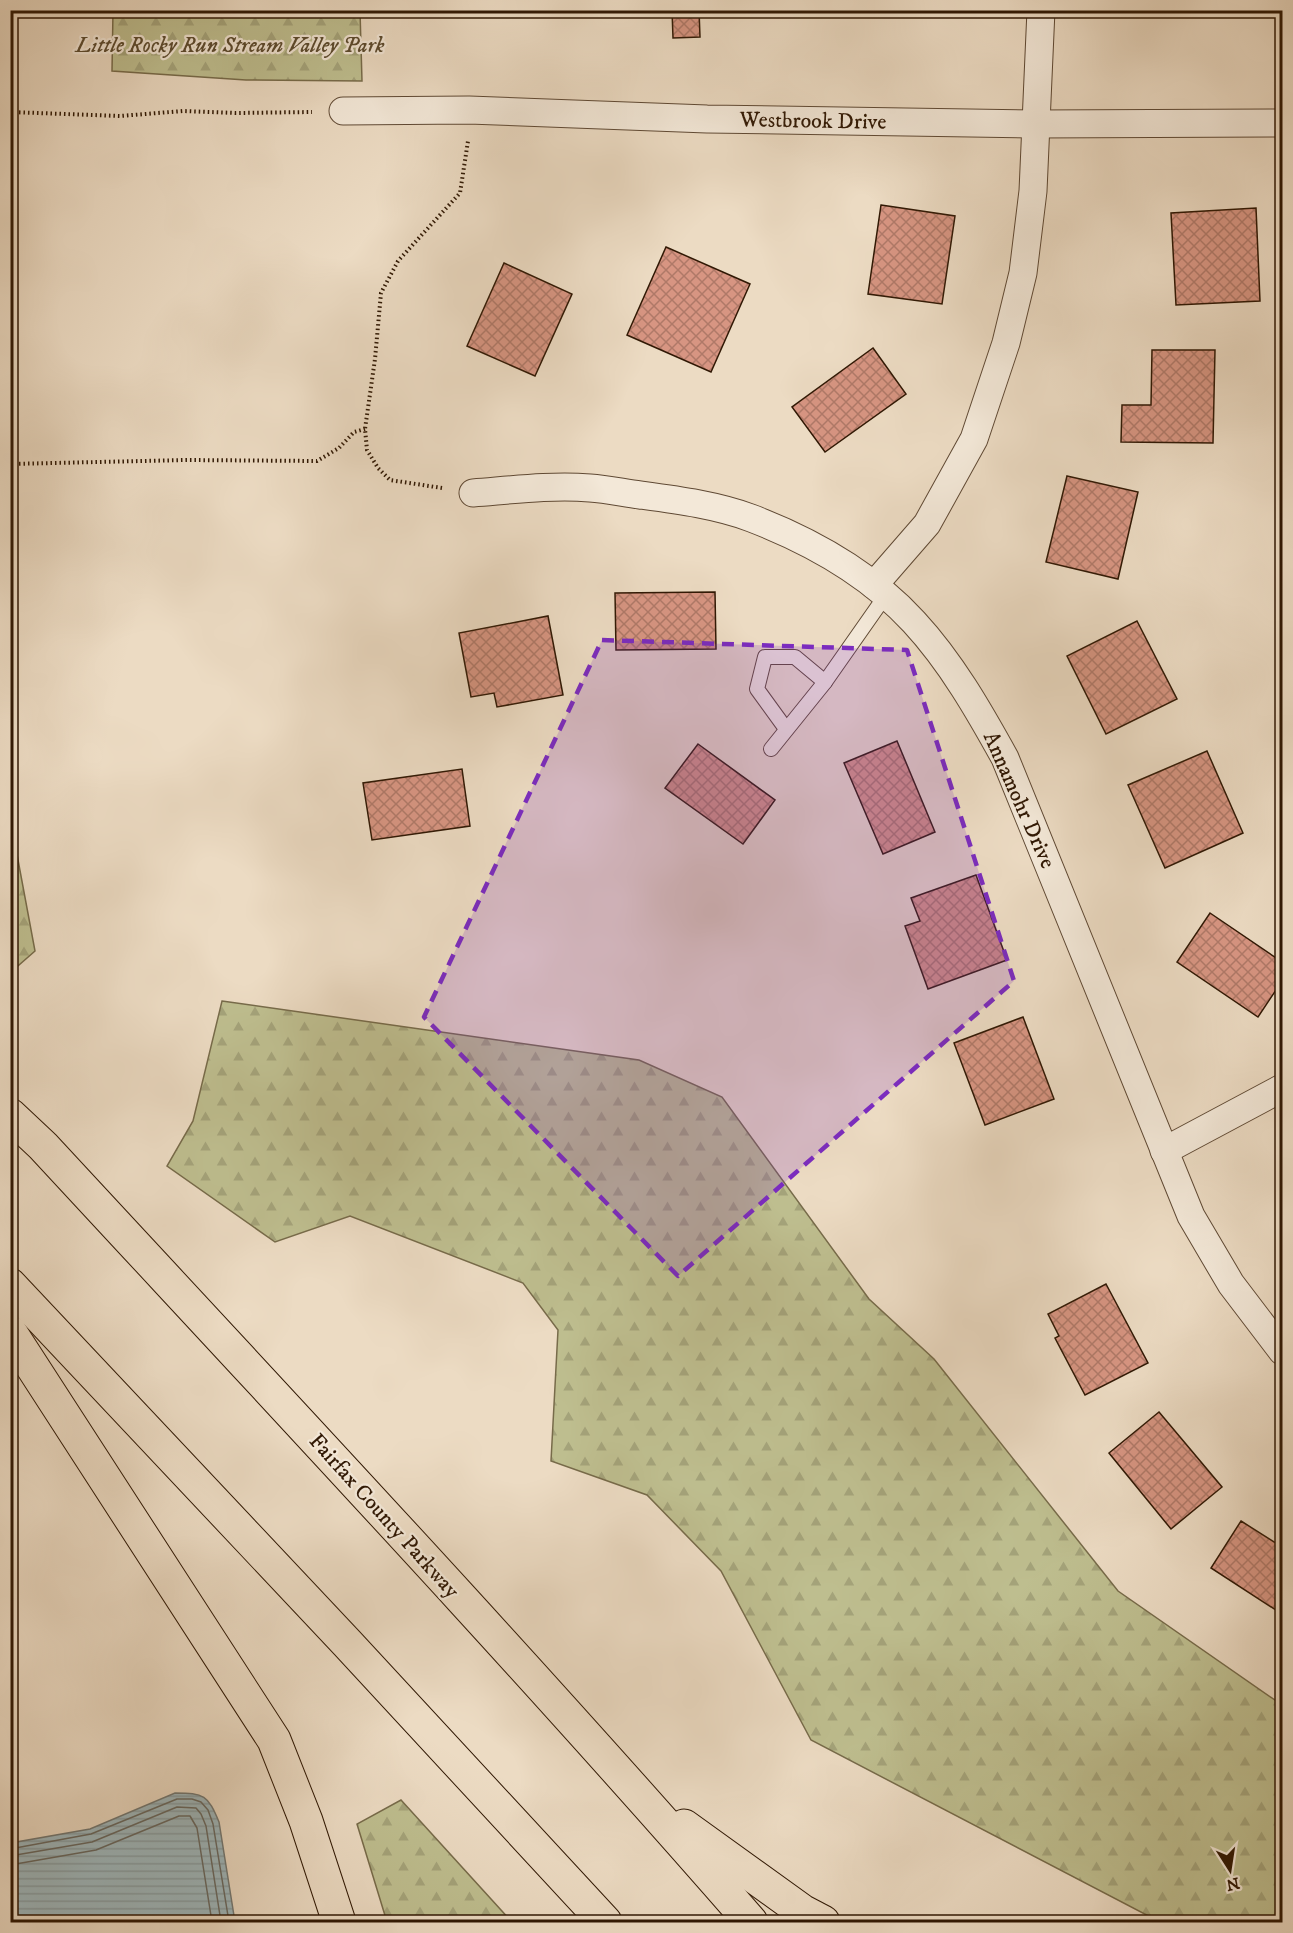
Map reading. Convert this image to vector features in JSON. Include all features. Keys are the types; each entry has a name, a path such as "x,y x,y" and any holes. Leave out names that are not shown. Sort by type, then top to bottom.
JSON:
{"highway":[{"name":"Fairfax County Parkway","path":"10,1115 43,1146 253,1372 638,1792 751,1923"},
{"path":"10,1285 331,1626 605,1923"},
{"path":"10,1332 274,1740 306,1821 339,1923"},
{"path":"638,1792 802,1911 823,1923"}],"street":[{"path":"880,590 927,524 974,440 1006,343 1023,273 1033,191 1041,10"},
{"name":"Westbrook Drive","path":"343,111 469,110 707,119 1035,124 1282,123"},
{"name":"Annamohr Drive","path":"472,493 532,488 591,488 685,502 750,518 821,550 880,590 915,623 981,714 1005,758 1191,1216 1231,1284 1282,1351"},
{"path":"1164,1151 1282,1088"}],"lane":[{"path":"771,749 825,682 880,590"},
{"path":"786,729 757,689 765,657 795,657 825,682"}],"path":[{"path":"469,110 468,140 460,193 398,261 381,293 365,429 367,450 378,468 390,480 472,493"},
{"path":"10,112 120,116 183,111 236,113 343,111"},
{"path":"10,464 186,460 317,461 339,448 354,432 365,429"}],"highlighted area":[{"path":"602,640 907,650 1014,981 678,1276 424,1017"}],"green space":[{"name":"Little Rocky Run Stream Valley Park","path":"113,11 360,11 362,81 246,80 112,71"},
{"path":"10,817 35,951 11,972 10,972"},
{"path":"222,1001 639,1060 722,1097 869,1299 934,1359 1118,1591 1282,1705 1282,1922 1160,1922 811,1740 721,1571 647,1495 551,1461 558,1330 523,1283 350,1216 275,1242 167,1166 193,1121"},
{"path":"401,1800 512,1922 387,1922 357,1824"}],"water":[{"path":"175,1793 199,1795 212,1806 219,1822 235,1922 11,1922 11,1843 90,1829"}],"building":[{"path":"672,10 699,10 700,37 673,38"},
{"path":"881,205 955,216 942,304 868,294"},
{"path":"1256,208 1260,301 1176,305 1171,213"},
{"path":"666,247 750,284 711,372 627,335"},
{"path":"504,263 572,294 535,376 467,346"},
{"path":"873,348 906,394 825,452 792,407"},
{"path":"1152,350 1215,350 1213,443 1121,442 1122,405 1151,405"},
{"path":"1067,476 1138,492 1118,579 1046,562"},
{"path":"715,592 716,649 616,650 615,593"},
{"path":"548,616 563,695 497,707 494,693 471,697 459,633"},
{"path":"1137,621 1177,699 1106,734 1067,656"},
{"path":"897,741 935,832 883,854 844,763"},
{"path":"698,744 775,800 743,844 665,788"},
{"path":"1207,751 1243,833 1165,868 1128,785"},
{"path":"462,769 470,826 372,840 363,783"},
{"path":"976,875 1007,960 928,989 905,926 920,921 911,898"},
{"path":"1210,913 1282,962 1282,981 1258,1017 1177,962"},
{"path":"1023,1017 1054,1099 985,1125 954,1043"},
{"path":"1106,1284 1148,1363 1085,1395 1055,1338 1059,1336 1048,1314"},
{"path":"1159,1412 1222,1487 1171,1529 1109,1453"},
{"path":"1241,1521 1282,1547 1282,1614 1211,1568"}]}
